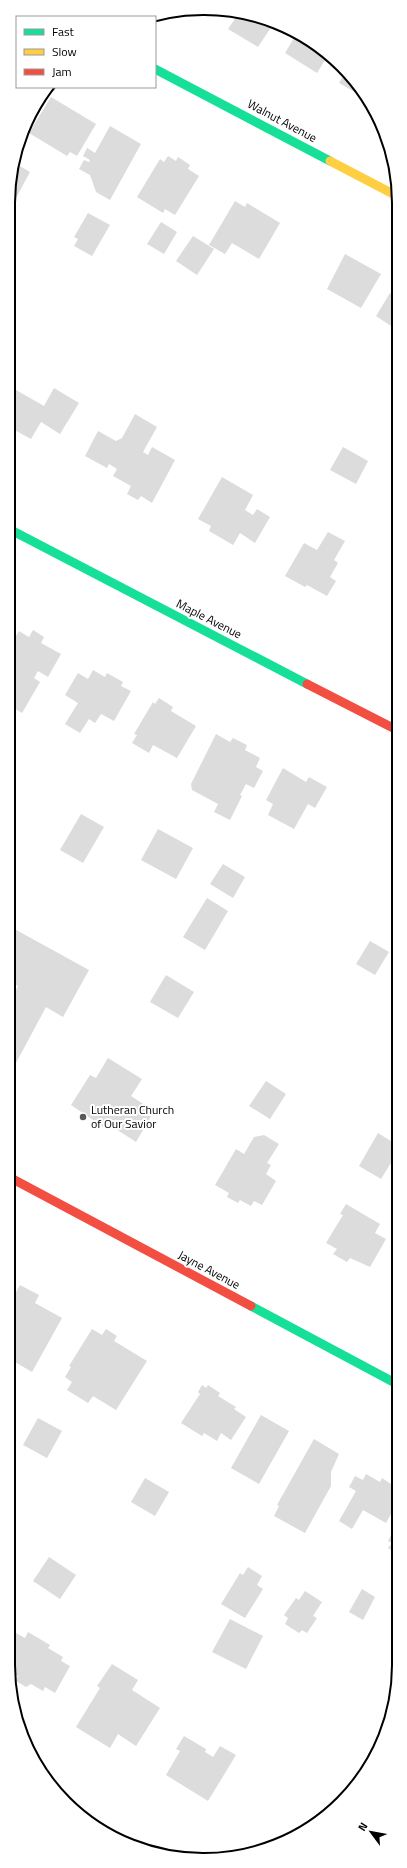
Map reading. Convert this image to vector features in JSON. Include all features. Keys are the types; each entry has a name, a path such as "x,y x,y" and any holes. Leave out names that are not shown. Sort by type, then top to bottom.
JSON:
{"street":[{"name":"Walnut Avenue","path":"156,70 392,193"},
{"name":"Maple Avenue","path":"15,532 392,727"},
{"name":"Jayne Avenue","path":"15,1180 392,1381"}],"building":[{"path":"235,18 252,21 271,27 258,47 228,29"},
{"path":"294,38 325,60 317,73 285,53"},
{"path":"343,77 355,92 339,83"},
{"path":"51,97 96,124 77,156 70,152 67,156 29,133"},
{"path":"110,126 141,144 110,200 96,192 90,175 79,169 84,160 89,162 90,160 83,156 87,148 95,153"},
{"path":"168,156 176,161 178,157 190,165 188,169 199,176 175,215 165,209 163,213 137,197 160,159 164,162"},
{"path":"19,166 30,172 16,198 15,191"},
{"path":"235,201 245,207 247,203 280,223 259,259 232,243 225,254 209,245"},
{"path":"88,213 110,225 92,256 74,246 78,239 74,237"},
{"path":"161,222 177,232 164,254 147,244"},
{"path":"193,236 214,249 197,275 176,261"},
{"path":"345,254 381,274 361,308 327,289"},
{"path":"390,293 392,294 391,326 376,316"},
{"path":"54,388 79,403 60,434 41,422 31,439 15,430 15,389 44,406"},
{"path":"135,414 157,427 143,452 148,455 152,447 175,460 152,503 141,496 138,500 127,494 131,486 113,476 117,469 109,464 107,468 85,456 98,431 116,441 122,438"},
{"path":"343,447 368,461 356,484 330,470"},
{"path":"222,477 253,495 245,510 253,515 257,509 270,517 255,543 240,533 233,545 209,531 211,526 198,519"},
{"path":"328,532 345,541 334,560 338,563 330,577 336,581 327,596 307,585 305,587 285,576 304,543 317,550"},
{"path":"33,630 44,637 41,643 61,654 48,677 38,671 34,678 40,682 22,713 15,709 15,638 19,631 29,637"},
{"path":"93,670 105,677 107,673 123,682 121,686 131,691 114,721 101,714 95,723 89,719 80,733 65,724 78,703 65,695 78,673 88,679"},
{"path":"159,698 173,707 171,711 196,726 177,758 153,745 149,753 132,743 137,735 134,734 153,702 155,704"},
{"path":"216,734 230,742 233,738 247,745 245,750 260,758 256,767 263,771 254,788 246,784 240,795 242,796 230,820 214,812 218,804 192,790 191,784"},
{"path":"283,768 306,782 309,777 327,787 315,808 308,804 294,829 268,815 273,804 266,800"},
{"path":"81,814 104,827 83,863 60,850"},
{"path":"158,829 193,848 176,879 141,860"},
{"path":"223,864 245,877 233,898 210,884"},
{"path":"207,898 228,911 205,950 183,937"},
{"path":"15,929 89,970 63,1017 46,1007 15,1065 15,992 18,986 15,984"},
{"path":"370,941 389,952 375,975 356,964"},
{"path":"166,975 194,992 178,1018 150,1002"},
{"path":"108,1058 142,1079 131,1096 154,1111 136,1142 108,1124 105,1128 71,1105 90,1075 96,1078"},
{"path":"266,1081 286,1094 270,1119 249,1106"},
{"path":"378,1133 392,1142 392,1161 381,1179 359,1166"},
{"path":"264,1135 279,1144 267,1163 271,1165 266,1174 276,1181 262,1205 254,1201 251,1206 240,1200 238,1203 227,1197 229,1193 215,1185 236,1149 244,1154 254,1137"},
{"path":"346,1204 380,1224 375,1233 386,1239 370,1267 350,1258 347,1262 333,1254 337,1249 326,1243 343,1215 340,1214"},
{"path":"20,1285 39,1295 35,1303 62,1318 32,1372 15,1362 15,1294"},
{"path":"92,1329 102,1335 106,1329 117,1336 114,1341 147,1361 116,1410 93,1396 88,1403 67,1390 72,1382 65,1377 71,1367 69,1366"},
{"path":"202,1385 206,1388 208,1385 220,1393 218,1396 236,1407 234,1409 246,1417 231,1440 221,1433 217,1441 204,1433 202,1436 181,1423 200,1394 198,1392"},
{"path":"261,1415 289,1431 259,1484 231,1468"},
{"path":"38,1418 62,1431 47,1458 23,1445"},
{"path":"314,1439 339,1454 331,1472 331,1486 305,1533 274,1516 279,1506 277,1505"},
{"path":"366,1474 380,1482 382,1478 392,1485 392,1512 386,1523 363,1510 352,1529 339,1521 356,1491 349,1487 355,1476 363,1480"},
{"path":"145,1478 169,1492 155,1516 131,1502"},
{"path":"392,1533 392,1543 388,1541"},
{"path":"392,1543 392,1551 388,1548"},
{"path":"49,1557 76,1575 60,1599 33,1581"},
{"path":"248,1567 262,1576 257,1585 263,1589 245,1618 221,1604 240,1573 243,1575"},
{"path":"362,1589 375,1597 363,1620 349,1612"},
{"path":"305,1591 322,1602 313,1616 317,1618 307,1633 302,1630 299,1633 285,1624 288,1618 284,1615 296,1598 299,1600"},
{"path":"230,1619 263,1636 246,1669 212,1652"},
{"path":"28,1632 50,1645 48,1648 63,1657 61,1661 70,1666 55,1693 45,1687 43,1691 31,1684 26,1687 16,1681 18,1676 15,1674 15,1635 16,1633 25,1638"},
{"path":"112,1664 138,1680 132,1690 160,1708 136,1746 118,1734 110,1748 76,1727 100,1688 97,1686"},
{"path":"184,1736 206,1749 205,1752 213,1757 220,1746 236,1755 208,1801 166,1775 180,1751 176,1749"}],"traffic: fast":[{"path":"156,70 330,161"},
{"path":"15,532 307,684"},
{"path":"251,1306 392,1381"}],"traffic: slow":[{"path":"330,161 392,193"}],"traffic: jam":[{"path":"307,684 392,727"},
{"path":"15,1180 251,1306"}],"place":[{"name":"Lutheran Church of Our Savior","path":"83,1117"}]}
